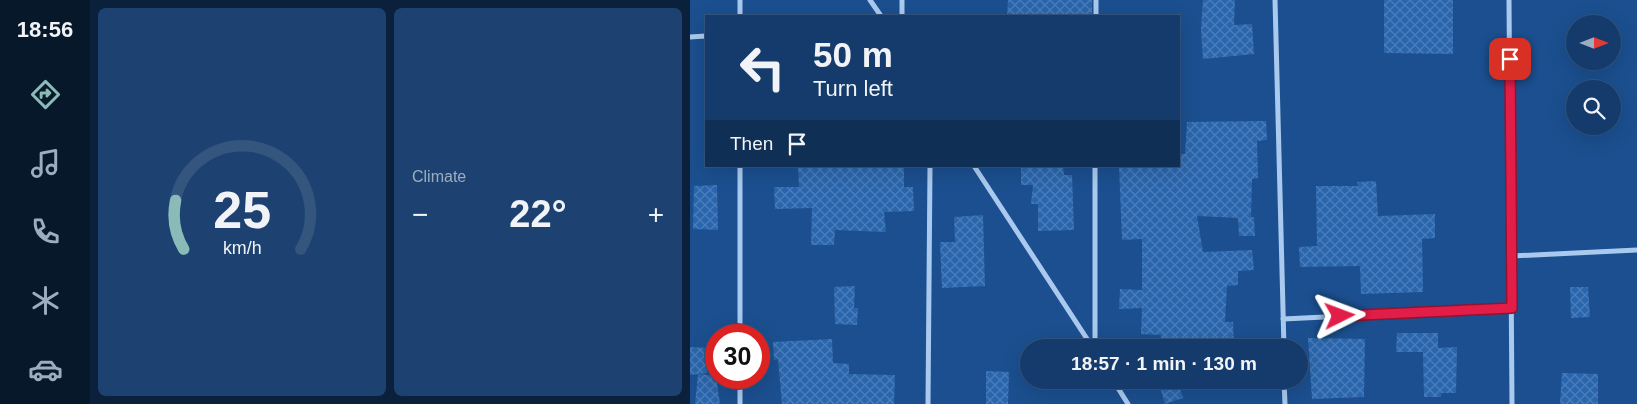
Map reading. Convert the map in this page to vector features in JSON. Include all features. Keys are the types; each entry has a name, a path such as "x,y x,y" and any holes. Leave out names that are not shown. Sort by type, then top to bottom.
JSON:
{"street":[{"path":"740,0 740,15"},
{"path":"870,0 880,15"},
{"path":"902,0 902,15"},
{"path":"1096,0 1096,15"},
{"path":"1276,0 1284,339"},
{"path":"1509,0 1512,404"},
{"path":"690,37 705,36"},
{"path":"740,167 740,324"},
{"path":"928,404 930,167"},
{"path":"975,167 1088,339"},
{"path":"1094,339 1095,167"},
{"path":"1512,256 1637,250"},
{"path":"1283,319 1512,308"},
{"path":"740,389 740,404"},
{"path":"1119,389 1128,404"},
{"path":"1284,389 1285,404"}],"building":[{"path":"1008,0 1092,0 1092,14 1007,15"},
{"path":"1203,0 1235,0 1234,25 1252,24 1254,54 1203,59 1201,29"},
{"path":"1384,0 1453,0 1453,54 1384,53"},
{"path":"1266,121 1267,140 1257,141 1258,178 1252,179 1251,217 1254,217 1255,236 1239,236 1238,218 1197,216 1203,252 1252,250 1254,270 1238,271 1238,285 1227,286 1225,322 1233,322 1234,339 1161,339 1161,335 1141,334 1142,308 1119,309 1120,289 1142,290 1142,239 1122,240 1119,167 1180,167 1180,154 1185,154 1187,122"},
{"path":"798,167 904,167 904,187 913,187 914,211 884,212 886,232 835,230 834,245 811,245 812,208 775,209 774,187 799,187"},
{"path":"1021,167 1063,167 1064,175 1072,175 1074,230 1038,231 1038,204 1031,204 1033,185 1021,185"},
{"path":"1376,181 1378,216 1435,214 1435,238 1422,239 1423,292 1361,294 1360,266 1300,267 1299,247 1317,246 1316,186 1358,186 1357,182"},
{"path":"717,185 718,230 693,229 694,186"},
{"path":"983,215 985,286 942,288 940,242 955,242 954,217"},
{"path":"855,286 854,308 858,308 857,325 835,324 834,287"},
{"path":"1570,287 1588,287 1590,317 1571,318"},
{"path":"1397,333 1438,333 1438,348 1457,347 1456,393 1441,393 1441,397 1424,397 1423,352 1396,352"},
{"path":"1308,338 1365,339 1364,397 1312,399"},
{"path":"832,339 833,363 849,364 849,374 895,375 894,404 782,404 778,359 774,360 773,342"},
{"path":"690,347 705,348 705,373 699,374 705,375 705,389 718,389 720,404 695,404 698,374 690,375"},
{"path":"986,371 1009,372 1008,404 986,404"},
{"path":"1562,373 1598,374 1598,404 1560,404"},
{"path":"1161,389 1180,389 1183,398 1165,404"}],"route":[{"path":"1340,316 1512,308 1510,59"}]}
